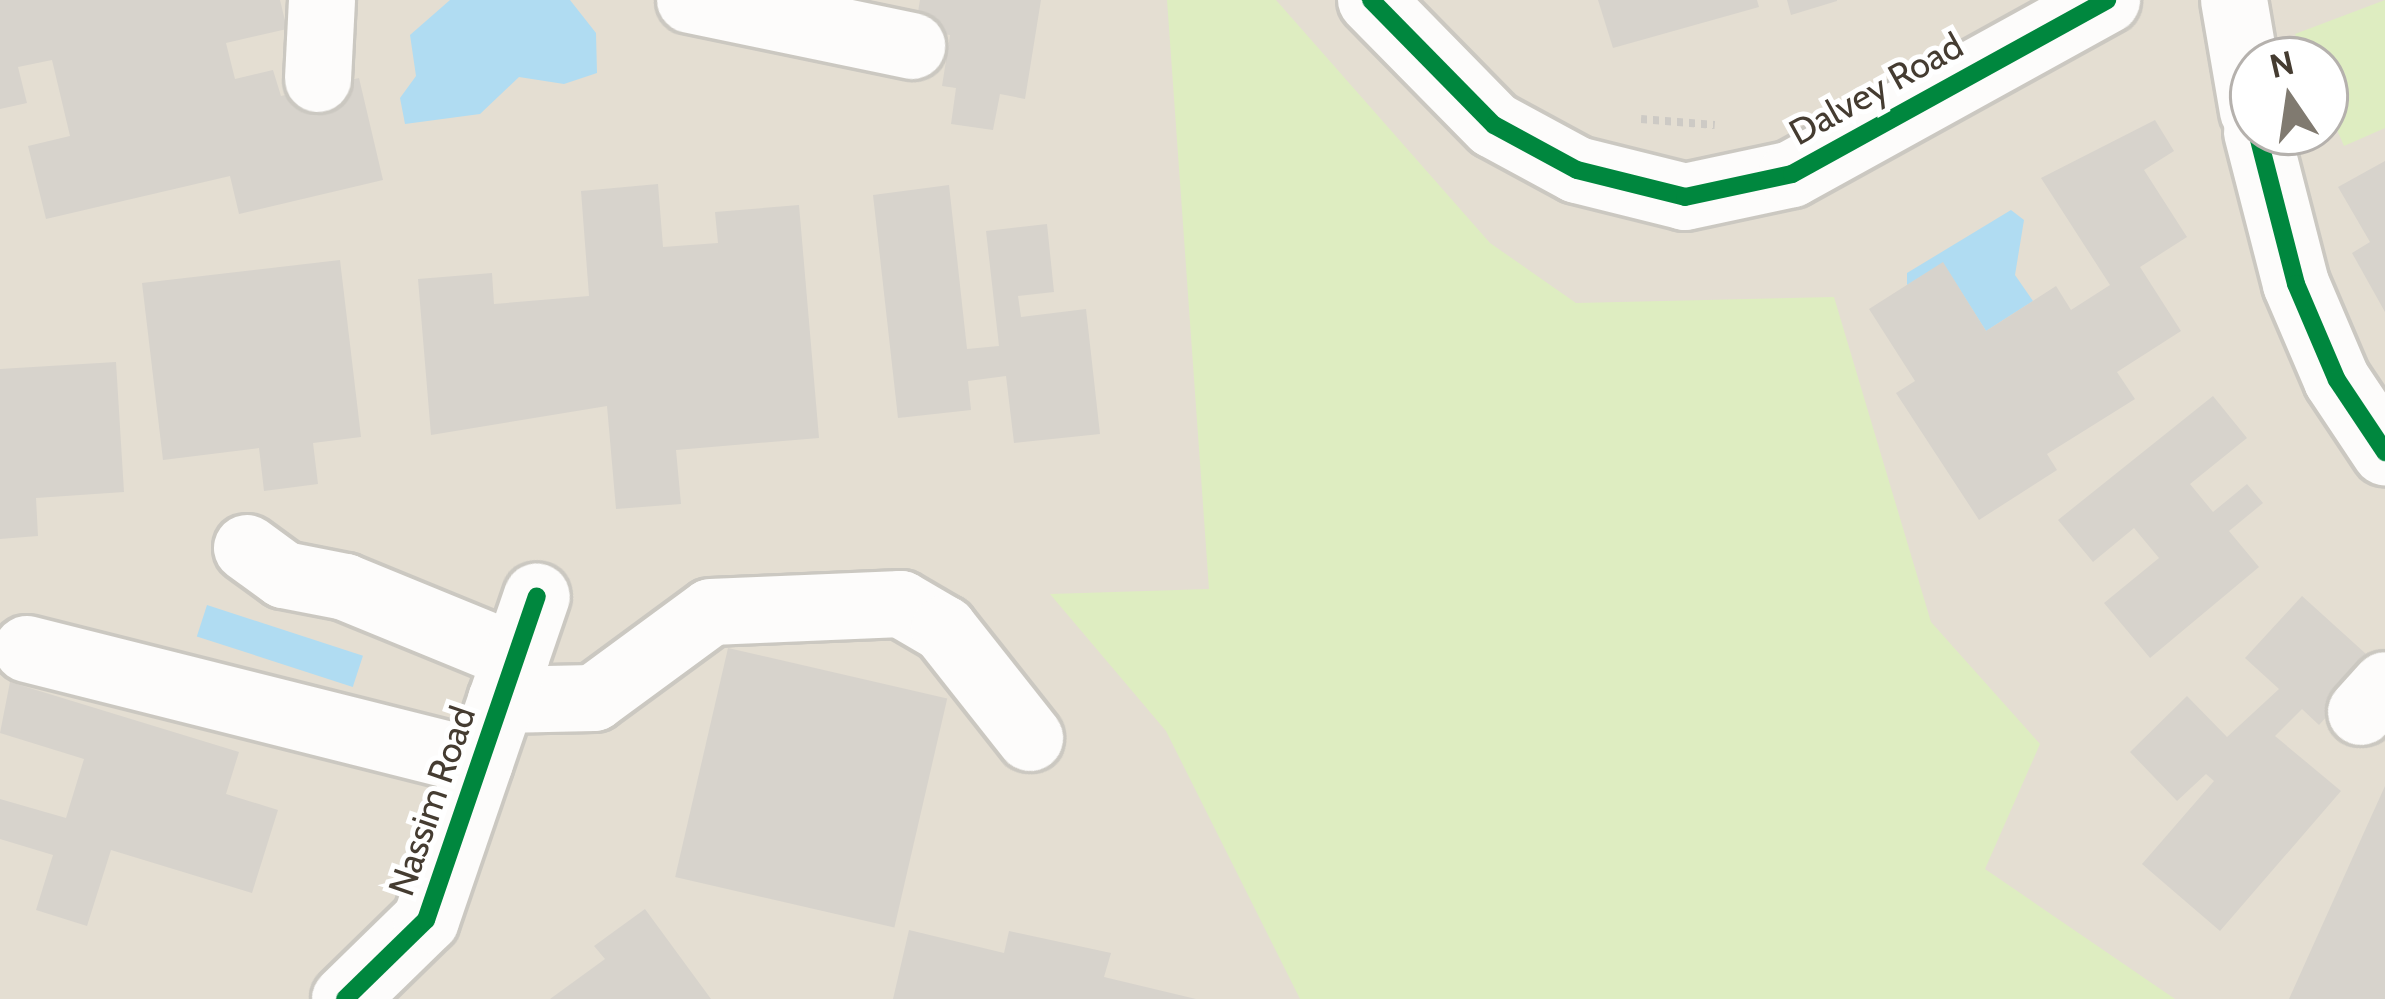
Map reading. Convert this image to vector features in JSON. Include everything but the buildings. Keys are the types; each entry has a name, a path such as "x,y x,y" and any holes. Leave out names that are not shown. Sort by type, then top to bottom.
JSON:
{"street":[{"path":"318,79 322,0"},
{"path":"690,0 912,46"},
{"name":"Dalvey Road","path":"1371,0 1494,124 1577,170 1685,196 1792,174 2107,0"},
{"path":"2234,0 2240,36"},
{"path":"2263,156 2296,284 2337,380 2385,452"},
{"path":"247,548 284,575 345,587 509,678 594,698 711,612 901,604 944,629 1030,738"},
{"name":"Nassim Road","path":"345,999 426,920 537,596"},
{"path":"28,649 480,763"}],"path":[{"path":"1629,118 1724,126"}],"shaded area":[{"path":"0,0 2385,0 2385,999 0,999"}],"green space":[{"path":"1167,0 1276,0 1490,243 1576,303 1834,297 1931,622 2040,744 1985,869 2175,999 1300,999 1166,731 1050,594 1209,589"},
{"path":"2385,0 2385,128 2349,144 2349,36 2295,34"}],"water":[{"path":"450,0 570,0 596,33 597,73 564,84 519,77 480,114 405,124 400,98 416,76 410,35"},
{"path":"2011,210 2024,220 2015,275 2033,301 1986,331 1943,263 1907,285 1907,273"},
{"path":"207,605 363,656 353,687 197,636"}],"cycle path":[{"path":"1371,0 1494,125 1577,170 1685,197 1792,174 2107,0"},
{"path":"2263,156 2296,284 2337,380 2385,452"},
{"path":"345,999 426,920 537,596"}]}
